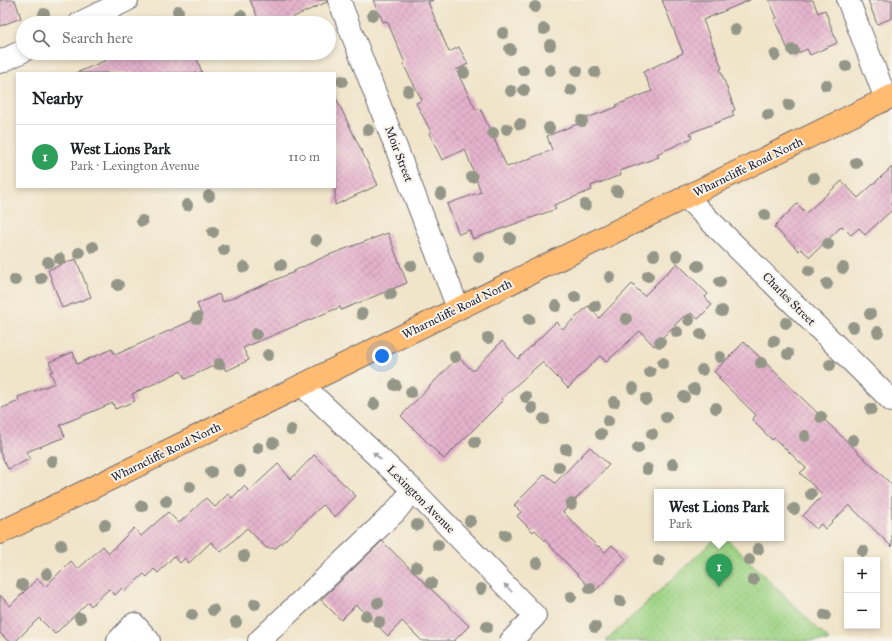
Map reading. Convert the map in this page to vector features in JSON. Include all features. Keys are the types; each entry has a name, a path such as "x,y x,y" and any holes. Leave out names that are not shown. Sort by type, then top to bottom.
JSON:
{"main road":[{"name":"Wharncliffe Road North","path":"0,533 889,98"}],"street":[{"path":"94,16 127,0"},
{"name":"Moir Street","path":"339,0 458,308"},
{"path":"848,0 889,98"},
{"path":"0,62 16,54"},
{"name":"Charles Street","path":"686,197 892,401"},
{"name":"Lexington Avenue","path":"302,385 413,490 535,616 512,641"},
{"path":"260,641 395,512 413,490"},
{"path":"118,641 134,624 149,641"}],"green space":[{"path":"713,541 729,541 830,641 606,641"}],"building":[{"path":"0,0 15,0 20,16 16,16 16,20 0,26"},
{"path":"250,0 327,0 327,2 296,16 257,16"},
{"path":"373,0 433,0 428,2 449,52 459,47 468,64 456,70 476,110 480,108 507,167 552,150 547,136 585,121 584,119 617,107 616,105 652,91 643,72 683,53 662,0 750,0 703,20 722,68 720,69 735,110 732,111 734,116 690,133 692,138 657,154 659,157 620,171 621,175 591,186 592,190 554,205 556,209 473,239 469,230 459,234 447,204 481,192 465,149 442,160 429,133 431,132 416,103 422,100 403,64 405,63 387,21 383,22"},
{"path":"769,0 813,0 818,13 825,10 837,43 810,55 807,49 791,56 774,19 777,18"},
{"path":"868,0 892,0 892,18 877,24"},
{"path":"107,60 197,60 202,72 78,72"},
{"path":"336,98 378,185 335,205 336,188"},
{"path":"892,167 892,210 865,235 859,228 851,235 842,226 810,257 801,249 799,251 774,227 797,204 806,213 842,181 858,198"},
{"path":"388,233 407,283 341,310 340,307 243,348 249,360 226,371 222,362 185,379 181,371 132,394 135,401 115,409 113,403 60,425 65,437 26,452 30,459 8,469 0,452 0,409 19,401 18,397 55,383 50,372 53,371 49,362 73,352 77,364 112,349 115,355 202,316 197,304 219,294 223,302 294,272 326,256"},
{"path":"76,259 91,297 62,308 48,270"},
{"path":"677,263 708,294 705,297 712,305 698,319 691,313 686,318 684,316 654,346 640,331 606,362 600,356 568,388 542,362 501,399 503,400 444,459 401,416 458,357 473,371 502,341 518,359 556,322 563,329 588,306 599,318 632,284 644,296"},
{"path":"744,342 892,485 892,547 849,505 825,529 821,524 816,529 803,516 823,495 800,473 806,468 774,438 772,440 752,420 756,415 718,378 720,377 714,372"},
{"path":"590,447 609,465 563,512 598,547 599,546 605,552 612,545 626,559 594,592 535,530 533,532 517,516 521,512 514,505 545,474 555,483"},
{"path":"314,455 356,496 335,517 323,505 276,548 266,548 247,528 221,552 211,542 189,563 185,558 180,563 174,556 158,573 154,569 147,577 144,574 125,591 122,588 115,595 109,589 91,606 88,602 55,634 39,618 16,641 8,641 0,633 0,595 10,606 37,579 45,587 71,561 78,569 103,546 109,553 134,528 141,536 168,512 179,523 206,498 215,507 228,494 232,498 244,486 249,491 278,464 291,479"},
{"path":"382,541 469,626 454,641 422,641 402,621 388,636 356,605 341,620 321,600"}],"place":[{"name":"West Lions Park","path":"719,587"}]}
